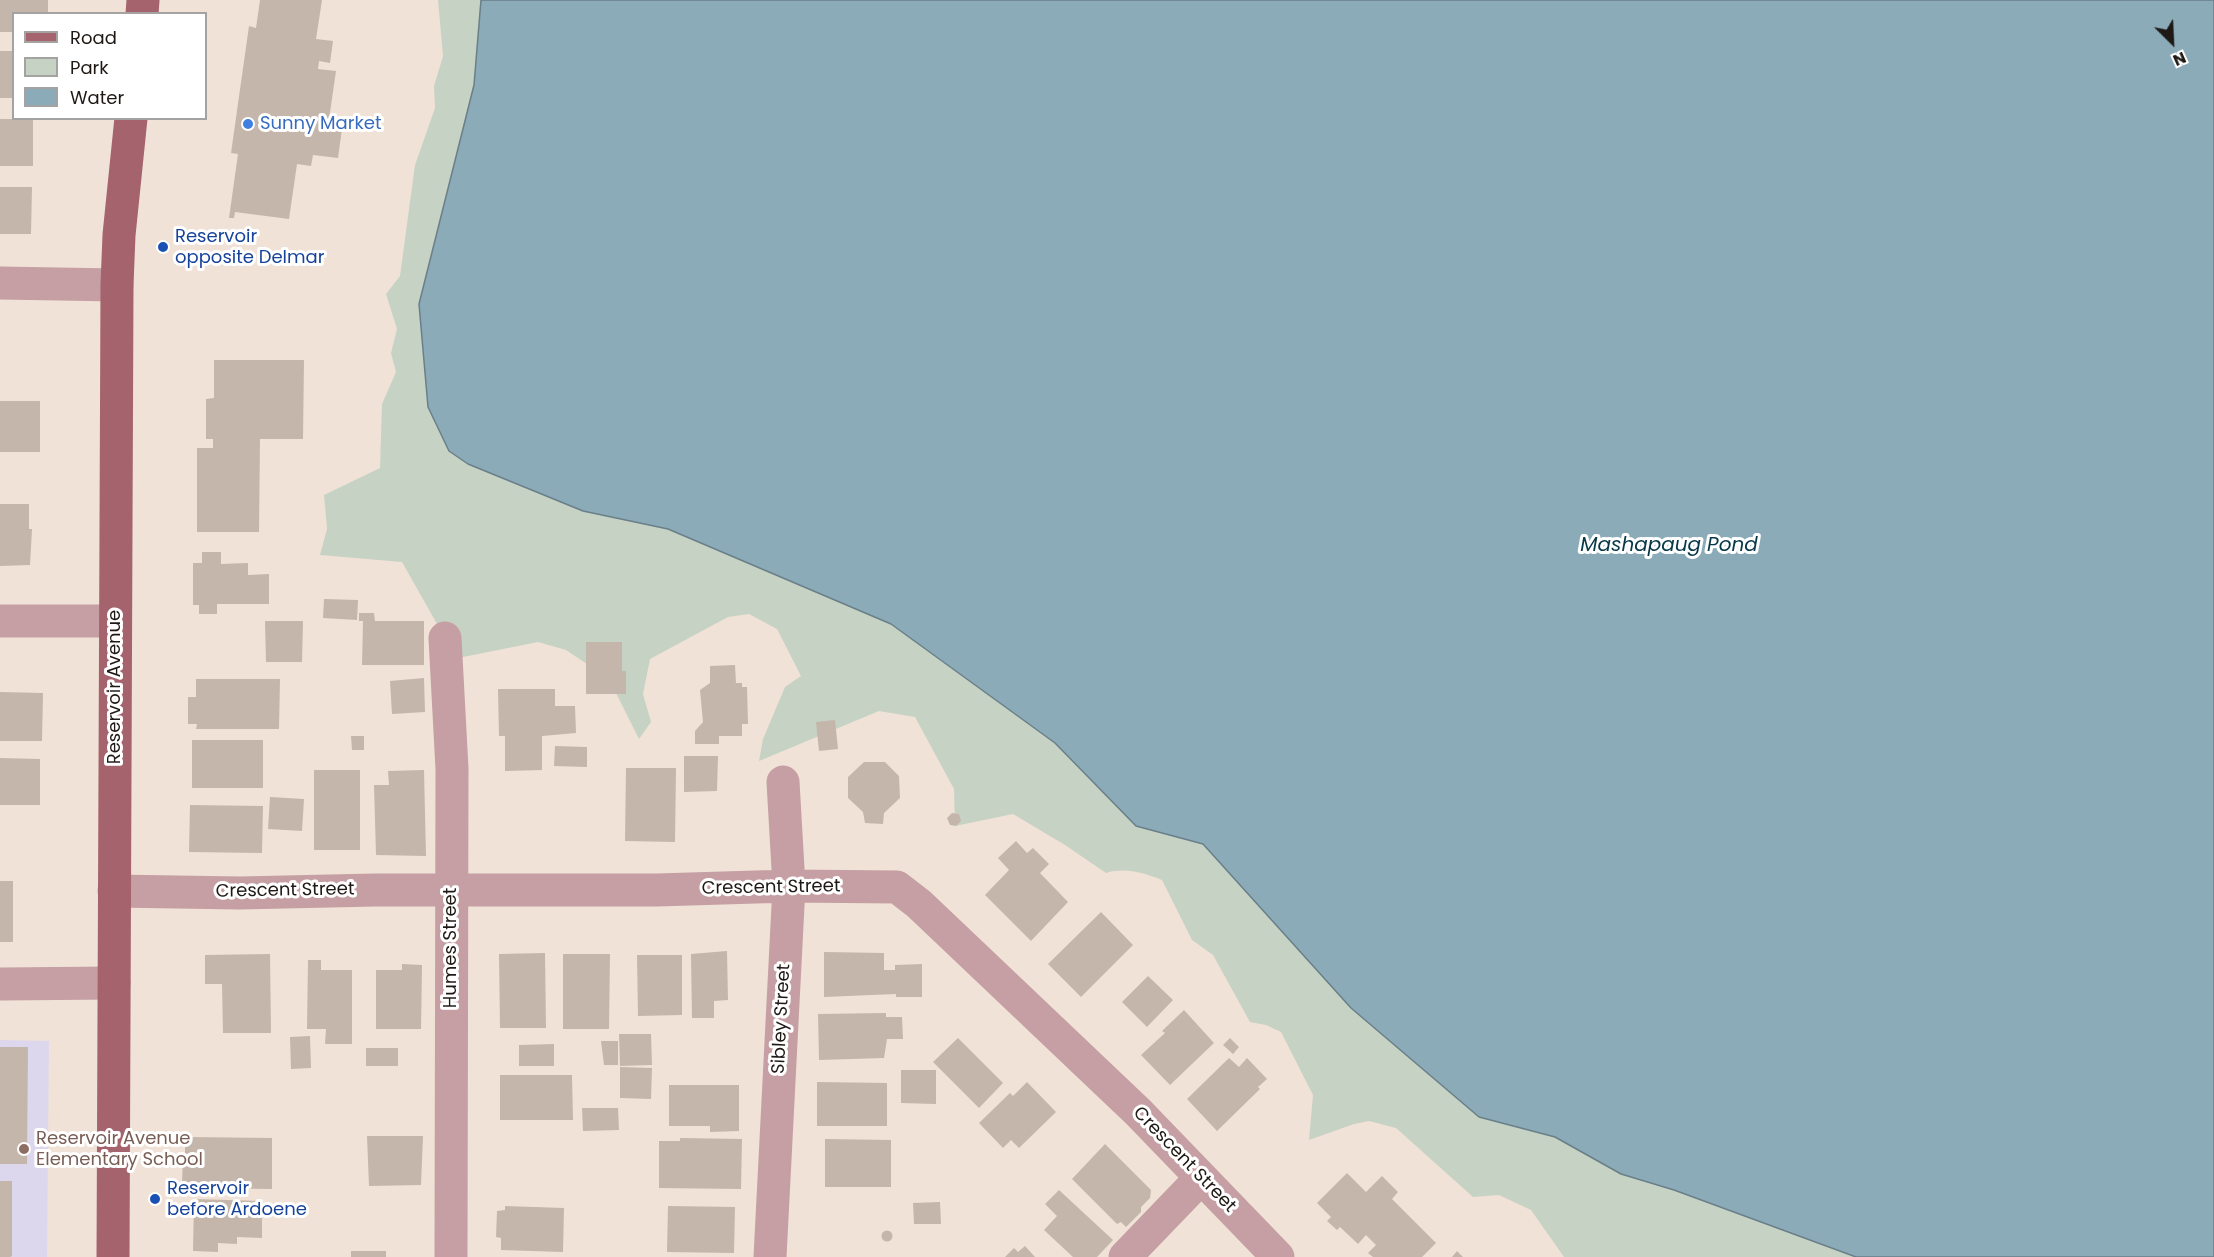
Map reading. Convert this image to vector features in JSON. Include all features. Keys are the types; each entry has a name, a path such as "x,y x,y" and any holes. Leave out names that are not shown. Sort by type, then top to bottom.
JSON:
{"main road":[{"name":"Reservoir Avenue","path":"113,1257 117,285 119,235 131,120"}],"street":[{"path":"0,283 117,285"},
{"path":"0,621 115,621"},
{"name":"Humes Street","path":"445,638 452,770 451,1257"},
{"name":"Sibley Street","path":"770,1257 789,886 783,782"},
{"name":"Crescent Street","path":"114,891 240,893 657,890 789,886 897,887 919,904 1130,1104 1200,1179 1278,1257"},
{"path":"0,984 114,983"},
{"path":"1125,1257 1200,1179"}],"shaded area":[{"name":"Reservoir Avenue Elementary School","path":"0,1040 49,1041 47,1257 0,1257"}],"green space":[{"path":"438,0 481,0 474,85 419,304 449,451 468,464 583,511 668,529 891,624 1055,743 1136,826 1203,844 1351,1008 1479,1117 1555,1137 1621,1174 1674,1190 1856,1257 1564,1257 1531,1210 1499,1195 1473,1197 1396,1128 1369,1121 1309,1140 1313,1095 1281,1032 1266,1025 1250,1022 1213,955 1192,940 1162,880 1127,871 1106,873 1013,814 955,826 954,789 915,717 879,711 759,761 763,739 785,687 801,676 777,629 749,614 728,617 650,659 643,694 651,722 639,739 609,679 566,650 538,642 453,659 445,638 402,562 320,555 327,529 324,495 380,468 382,404 396,372 391,353 397,329 386,294 400,276 415,165 435,108 434,86 443,56"}],"water":[{"name":"Mashapaug Pond","path":"481,0 2214,0 2214,1257 1856,1257 1674,1190 1621,1174 1555,1137 1479,1117 1351,1008 1203,844 1136,826 1055,743 891,624 668,529 583,511 468,464 449,451 428,407 419,304 474,85"}],"building":[{"path":"0,0 48,0 48,12 12,12 12,32 0,32"},
{"path":"260,0 322,0 316,39 333,41 330,63 319,61 318,69 336,71 328,126 342,129 338,158 313,155 311,166 297,164 289,219 235,212 234,218 229,218 238,154 231,153 249,26 256,28"},
{"path":"0,51 12,51 12,98 0,98"},
{"path":"0,119 33,120 33,166 0,166"},
{"path":"0,187 32,187 31,234 0,234"},
{"path":"214,360 304,360 303,439 260,439 259,532 197,532 197,448 213,448 213,439 206,439 206,399 214,398"},
{"path":"0,401 40,401 40,452 0,452"},
{"path":"0,504 29,504 29,529 32,529 30,565 0,566"},
{"path":"202,552 221,552 221,564 248,563 248,575 269,574 269,604 217,604 217,614 199,614 199,605 193,605 193,563 202,563"},
{"path":"324,599 358,600 357,620 323,618"},
{"path":"359,613 374,613 375,621 424,621 424,665 362,665 363,621 359,621"},
{"path":"265,621 303,621 302,662 266,662"},
{"path":"586,642 622,642 622,671 626,671 626,694 586,694"},
{"path":"735,665 736,683 742,683 742,687 747,687 748,724 742,724 742,736 719,736 719,744 695,744 695,731 703,722 700,690 710,683 710,666"},
{"path":"424,678 425,712 392,714 390,681"},
{"path":"196,679 280,679 279,729 196,729 197,724 188,724 188,697 196,697"},
{"path":"498,689 555,689 555,706 575,706 576,733 542,736 542,770 505,771 505,736 499,736"},
{"path":"0,692 43,693 42,741 0,741"},
{"path":"835,720 838,749 819,751 816,722"},
{"path":"351,736 364,736 364,750 352,750"},
{"path":"192,740 263,740 263,788 192,788"},
{"path":"555,746 587,747 587,767 554,766"},
{"path":"684,756 718,756 717,791 684,792"},
{"path":"0,758 40,759 40,805 0,805"},
{"path":"864,762 885,762 899,776 900,798 884,813 883,824 865,823 863,812 848,798 848,777"},
{"path":"626,768 676,768 675,842 625,841"},
{"path":"314,770 360,770 360,850 314,850"},
{"path":"424,770 426,856 376,855 374,785 389,785 388,771"},
{"path":"270,797 304,799 302,831 268,829"},
{"path":"190,805 263,806 262,853 189,852"},
{"path":"952,813 959,814 961,821 956,826 950,825 947,818"},
{"path":"1016,841 1027,853 1033,848 1049,864 1040,873 1068,902 1031,941 985,895 1009,870 998,858"},
{"path":"0,881 13,881 13,942 0,942"},
{"path":"1101,912 1133,945 1081,997 1048,964"},
{"path":"727,951 728,1000 714,1001 714,1018 692,1018 691,954"},
{"path":"824,952 884,953 884,970 895,970 895,965 922,964 922,997 896,997 896,994 824,997"},
{"path":"545,953 546,1028 500,1028 499,954"},
{"path":"270,954 271,1033 223,1033 222,984 205,984 205,955"},
{"path":"563,954 610,954 609,1029 563,1029"},
{"path":"637,955 682,955 682,1015 638,1016"},
{"path":"308,960 321,960 321,970 352,970 352,1044 325,1044 326,1029 307,1029"},
{"path":"402,964 422,965 421,1029 376,1029 376,970 402,970"},
{"path":"1148,976 1173,1000 1147,1027 1122,1002"},
{"path":"1184,1010 1214,1043 1170,1085 1141,1055 1165,1033 1162,1031"},
{"path":"886,1013 886,1017 902,1017 903,1039 887,1039 884,1058 819,1060 818,1014"},
{"path":"619,1034 651,1034 652,1065 620,1066"},
{"path":"310,1036 311,1068 291,1069 290,1037"},
{"path":"958,1038 1003,1083 979,1108 933,1062"},
{"path":"1230,1038 1239,1047 1233,1054 1223,1045"},
{"path":"601,1041 618,1041 618,1065 604,1065"},
{"path":"554,1044 554,1066 519,1066 519,1045"},
{"path":"0,1047 28,1047 27,1164 0,1164"},
{"path":"366,1048 398,1048 398,1066 366,1066"},
{"path":"1229,1058 1239,1067 1247,1058 1267,1079 1258,1087 1260,1089 1217,1131 1187,1099"},
{"path":"620,1067 652,1068 651,1099 620,1098"},
{"path":"901,1070 936,1070 936,1104 901,1103"},
{"path":"500,1075 572,1075 573,1120 500,1120"},
{"path":"817,1082 887,1083 887,1126 817,1126"},
{"path":"1027,1082 1056,1112 1019,1148 1011,1140 1003,1148 979,1123 1010,1093 1013,1096"},
{"path":"669,1085 739,1085 739,1131 710,1132 710,1126 669,1126"},
{"path":"582,1108 618,1108 619,1130 583,1131"},
{"path":"367,1136 423,1136 421,1185 369,1186"},
{"path":"189,1137 272,1138 272,1189 189,1188 189,1184 182,1184 183,1156 185,1156 185,1147"},
{"path":"680,1138 742,1139 741,1189 659,1188 659,1141 680,1141"},
{"path":"825,1139 891,1140 891,1187 825,1187"},
{"path":"1105,1144 1151,1190 1150,1198 1141,1207 1141,1212 1126,1227 1121,1222 1117,1224 1072,1179"},
{"path":"1347,1173 1366,1192 1382,1176 1398,1192 1392,1199 1436,1243 1422,1257 1373,1257 1368,1253 1376,1245 1366,1235 1358,1244 1340,1227 1337,1230 1327,1221 1331,1217 1317,1203"},
{"path":"0,1181 12,1181 12,1256 10,1257 0,1257"},
{"path":"1059,1190 1113,1240 1097,1257 1073,1257 1044,1230 1057,1216 1045,1204"},
{"path":"194,1199 262,1201 262,1238 237,1237 237,1244 218,1243 218,1252 193,1251"},
{"path":"940,1202 941,1224 914,1224 913,1203"},
{"path":"505,1206 564,1208 563,1252 501,1250 501,1238 496,1237 497,1211 505,1210"},
{"path":"668,1206 735,1207 734,1253 667,1252"},
{"path":"887,1230 893,1236 887,1242 881,1236"},
{"path":"1025,1246 1035,1257 1005,1257 1014,1248 1018,1252"},
{"path":"351,1251 386,1251 386,1257 351,1257"},
{"path":"1457,1251 1463,1257 1452,1257"}],"place":[{"name":"Sunny Market","path":"248,124"},
{"name":"Reservoir opposite Delmar","path":"163,247"},
{"name":"Reservoir Avenue Elementary School","path":"24,1149"},
{"name":"Reservoir before Ardoene","path":"155,1199"}]}
